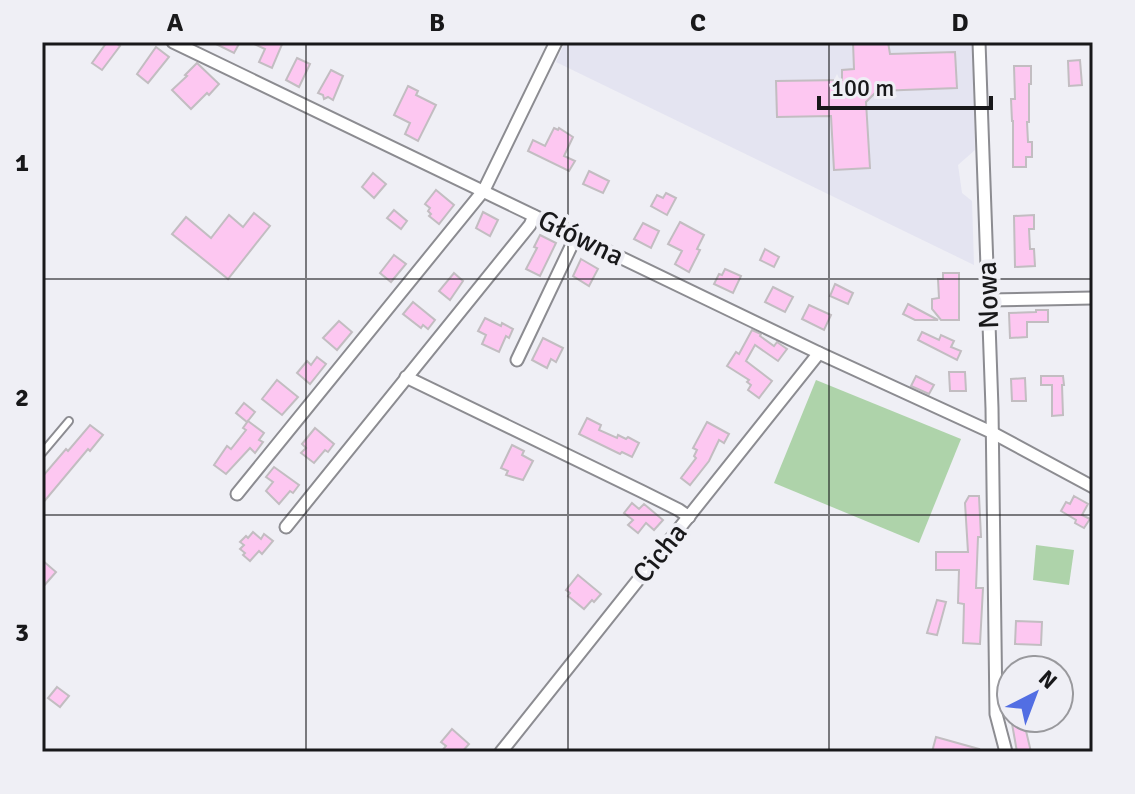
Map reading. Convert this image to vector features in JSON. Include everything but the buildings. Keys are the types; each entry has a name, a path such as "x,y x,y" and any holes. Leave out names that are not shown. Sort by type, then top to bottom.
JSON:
{"street":[{"name":"Główna","path":"173,42 819,353 991,432"},
{"path":"237,494 484,190 556,42"},
{"name":"Nowa","path":"979,42 992,408 996,714 1006,752"},
{"path":"286,527 530,225 534,216"},
{"path":"517,360 576,236"},
{"path":"988,300 1093,298"},
{"name":"Cicha","path":"501,752 819,353"},
{"path":"406,377 689,517"},
{"path":"991,432 1093,487"}],"lane":[{"path":"42,453 69,421"}],"shaded area":[{"path":"565,42 972,42 975,150 958,165 962,193 972,201 974,265 556,62"}],"green space":[{"path":"816,380 961,439 919,543 774,483"},
{"path":"1036,545 1074,550 1069,585 1033,580"}]}
